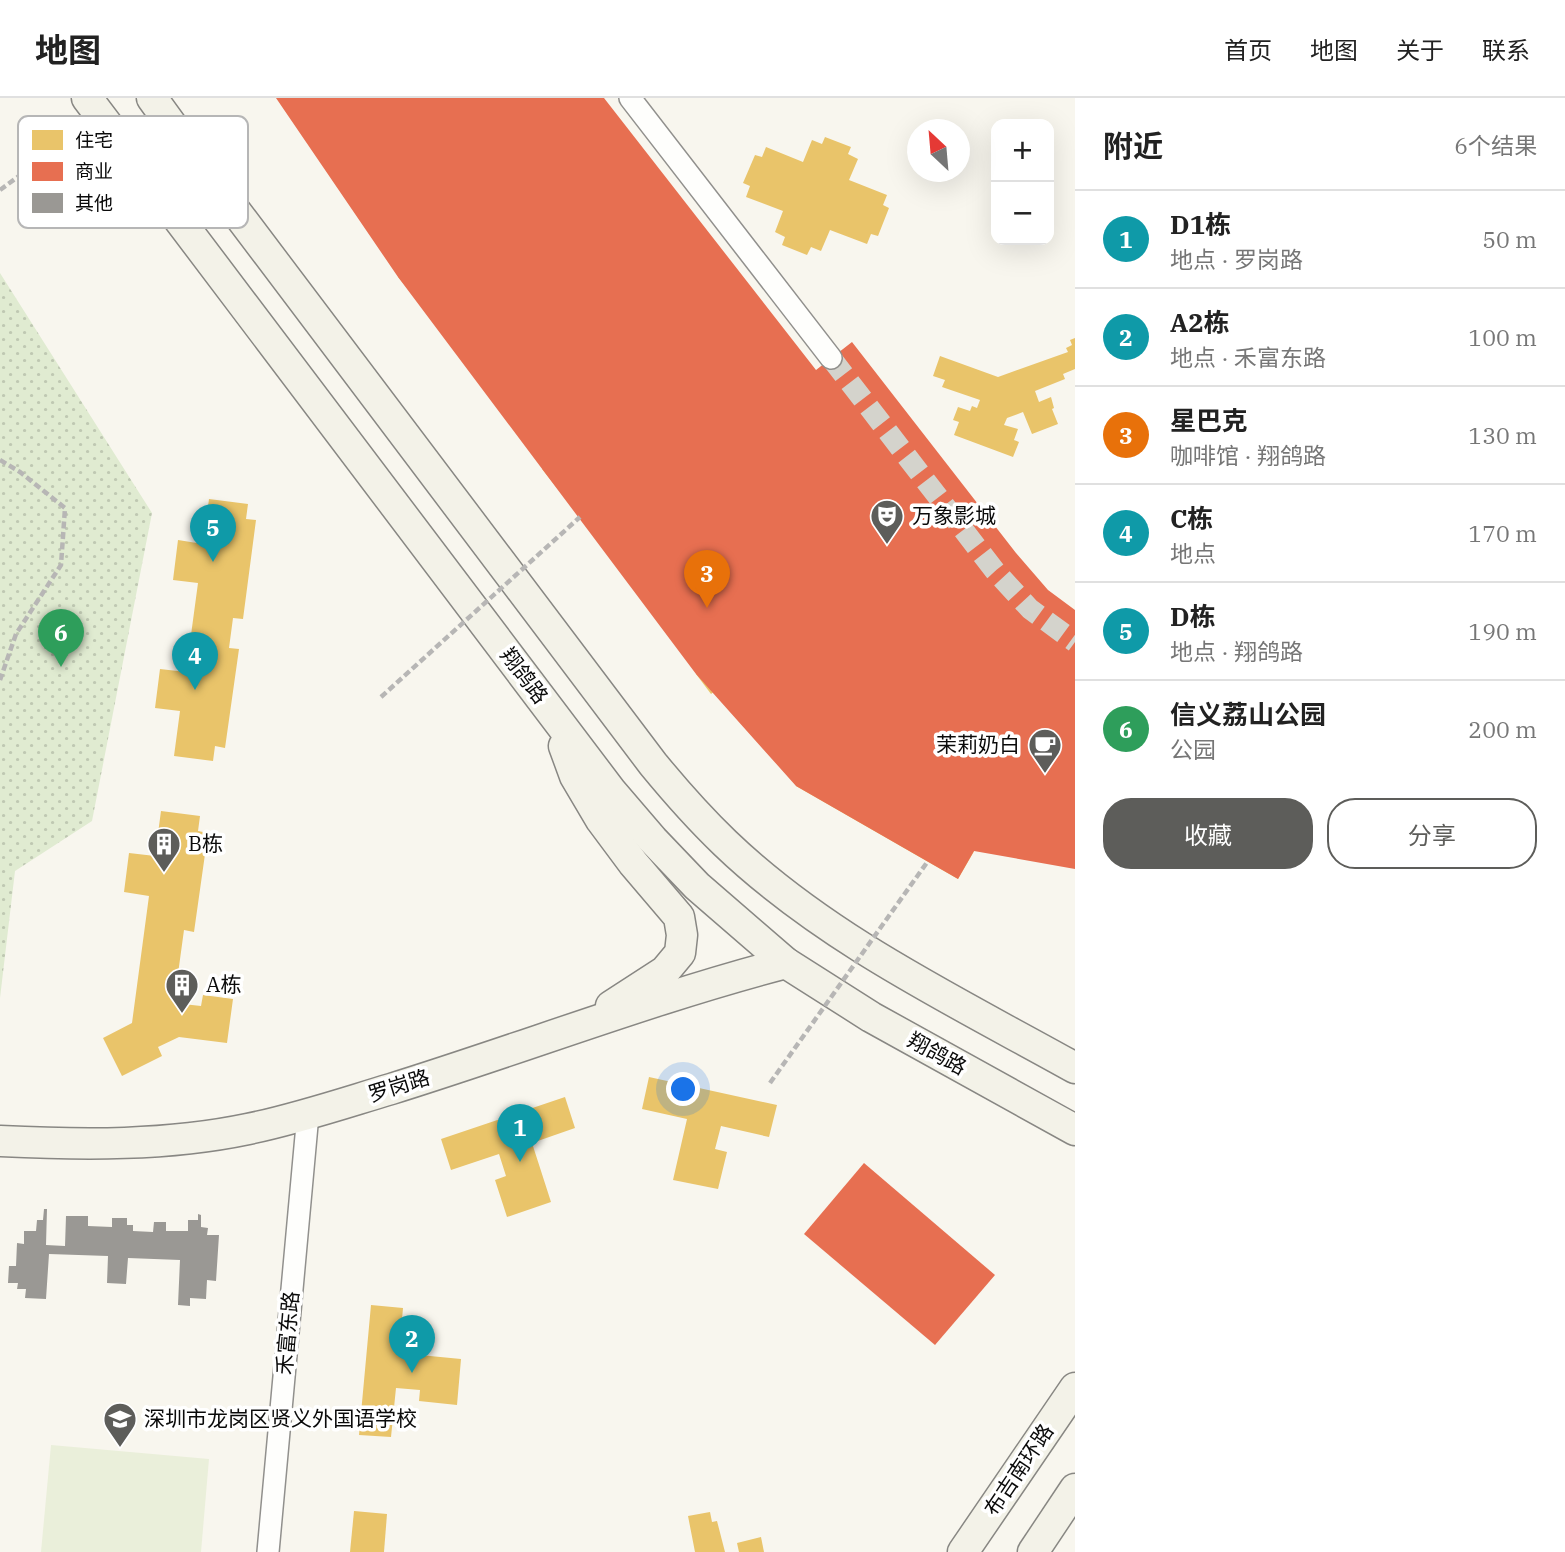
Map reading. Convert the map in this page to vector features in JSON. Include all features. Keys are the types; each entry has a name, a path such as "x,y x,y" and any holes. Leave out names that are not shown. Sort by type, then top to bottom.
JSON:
{"street":[{"path":"152,98 165,116"},
{"path":"631,98 831,358"},
{"name":"翔鸽路","path":"185,228 611,791 697,886 786,963 871,1017 1065,1124"},
{"path":"248,228 653,764 690,808 771,883 835,929 914,978 1075,1068"},
{"path":"554,716 575,776 601,820 679,917 682,935 680,953 664,971 576,1029"},
{"name":"罗岗路","path":"0,1141 65,1144 172,1141 247,1129 308,1114 474,1063 730,978 786,963"},
{"name":"禾富东路","path":"268,1552 308,1114"},
{"path":"1065,1124 1075,1146"},
{"name":"布吉南环路","path":"963,1552 1075,1388"},
{"path":"1033,1552 1075,1489"}],"path":[{"path":"0,190 18,174"},
{"path":"0,460 20,472 65,508 61,565 16,634 0,680"},
{"path":"381,698 580,517"},
{"path":"770,1083 928,861"}],"green space":[{"path":"0,273 152,513 92,821 15,871 0,998"},
{"path":"51,1445 209,1459 201,1552 41,1552"}],"building: 住宅":[{"path":"825,137 851,147 848,154 858,159 849,180 887,195 883,205 889,208 878,236 871,234 867,244 830,230 821,251 811,247 807,255 782,245 785,237 775,232 783,211 746,197 750,186 743,183 755,155 762,157 766,147 803,162 812,140 822,144"},
{"path":"421,156 472,219 476,215 491,234 414,296 398,277 403,273 353,210"},
{"path":"1075,338 1075,369 1063,374 1065,379 1035,391 1039,402 1051,397 1058,424 1032,434 1023,412 1007,418 1004,425 1018,429 1014,440 1019,442 1013,457 954,435 959,422 953,420 958,407 970,411 972,406 977,408 980,400 942,387 945,380 933,376 940,356 998,377 1068,352 1066,348 1072,345 1070,340"},
{"path":"565,348 615,411 620,407 635,426 557,488 542,469 547,465 497,402"},
{"path":"209,499 248,504 246,519 256,520 243,619 233,618 229,648 239,649 225,748 215,746 213,761 174,756 180,711 155,708 160,669 186,672 198,583 173,580 178,540 203,544"},
{"path":"719,554 769,617 774,613 789,632 711,694 696,674 700,671 650,607"},
{"path":"826,734 988,827 958,879 796,786"},
{"path":"161,811 200,816 198,831 208,833 194,932 184,930 174,1003 201,1006 203,995 233,999 227,1043 179,1037 158,1047 162,1056 122,1076 103,1038 132,1023 149,896 124,892 129,853 155,856"},
{"path":"649,1077 777,1105 769,1137 721,1126 715,1149 727,1152 718,1189 673,1180 687,1119 642,1109"},
{"path":"565,1097 575,1128 532,1143 551,1202 507,1217 495,1180 506,1176 499,1154 451,1170 441,1139"},
{"path":"371,1305 403,1308 399,1353 461,1359 457,1405 419,1401 420,1390 396,1388 391,1437 359,1435"},
{"path":"354,1511 387,1514 384,1552 350,1552"},
{"path":"710,1512 712,1522 717,1521 725,1552 695,1552 688,1516"},
{"path":"761,1537 764,1552 739,1552 737,1543"}],"building: 商业":[{"path":"276,98 604,98 816,370 852,342 1016,553 1048,590 1075,610 1075,869 974,851 958,879 796,786 696,674 398,277"},
{"path":"864,1163 995,1275 935,1345 804,1234"}],"building: 其他":[{"path":"44,1209 47,1209 46,1245 65,1246 66,1216 88,1216 88,1226 112,1227 112,1218 127,1218 127,1225 133,1225 133,1231 153,1232 154,1222 166,1222 166,1231 188,1231 188,1220 198,1220 198,1214 201,1215 201,1227 208,1228 207,1235 219,1235 216,1281 207,1280 206,1299 190,1298 190,1306 178,1305 180,1260 128,1258 126,1284 107,1283 108,1256 49,1254 46,1299 25,1298 26,1289 17,1289 18,1283 8,1283 9,1266 16,1266 17,1243 24,1244 24,1231 36,1231 37,1220 43,1220"}],"tunnel":[{"path":"831,358 995,571 1030,609 1075,642"}],"place":[{"name":"万象影城","path":"887,546"},
{"name":"D栋","path":"213,562"},
{"name":"星巴克","path":"707,608"},
{"name":"信义荔山公园","path":"61,667"},
{"name":"C栋","path":"195,690"},
{"name":"茉莉奶白","path":"1045,775"},
{"name":"B栋","path":"164,874"},
{"name":"A栋","path":"182,1015"},
{"name":"D1栋","path":"520,1162"},
{"name":"A2栋","path":"412,1373"},
{"name":"深圳市龙岗区贤义外国语学校","path":"120,1449"}]}
